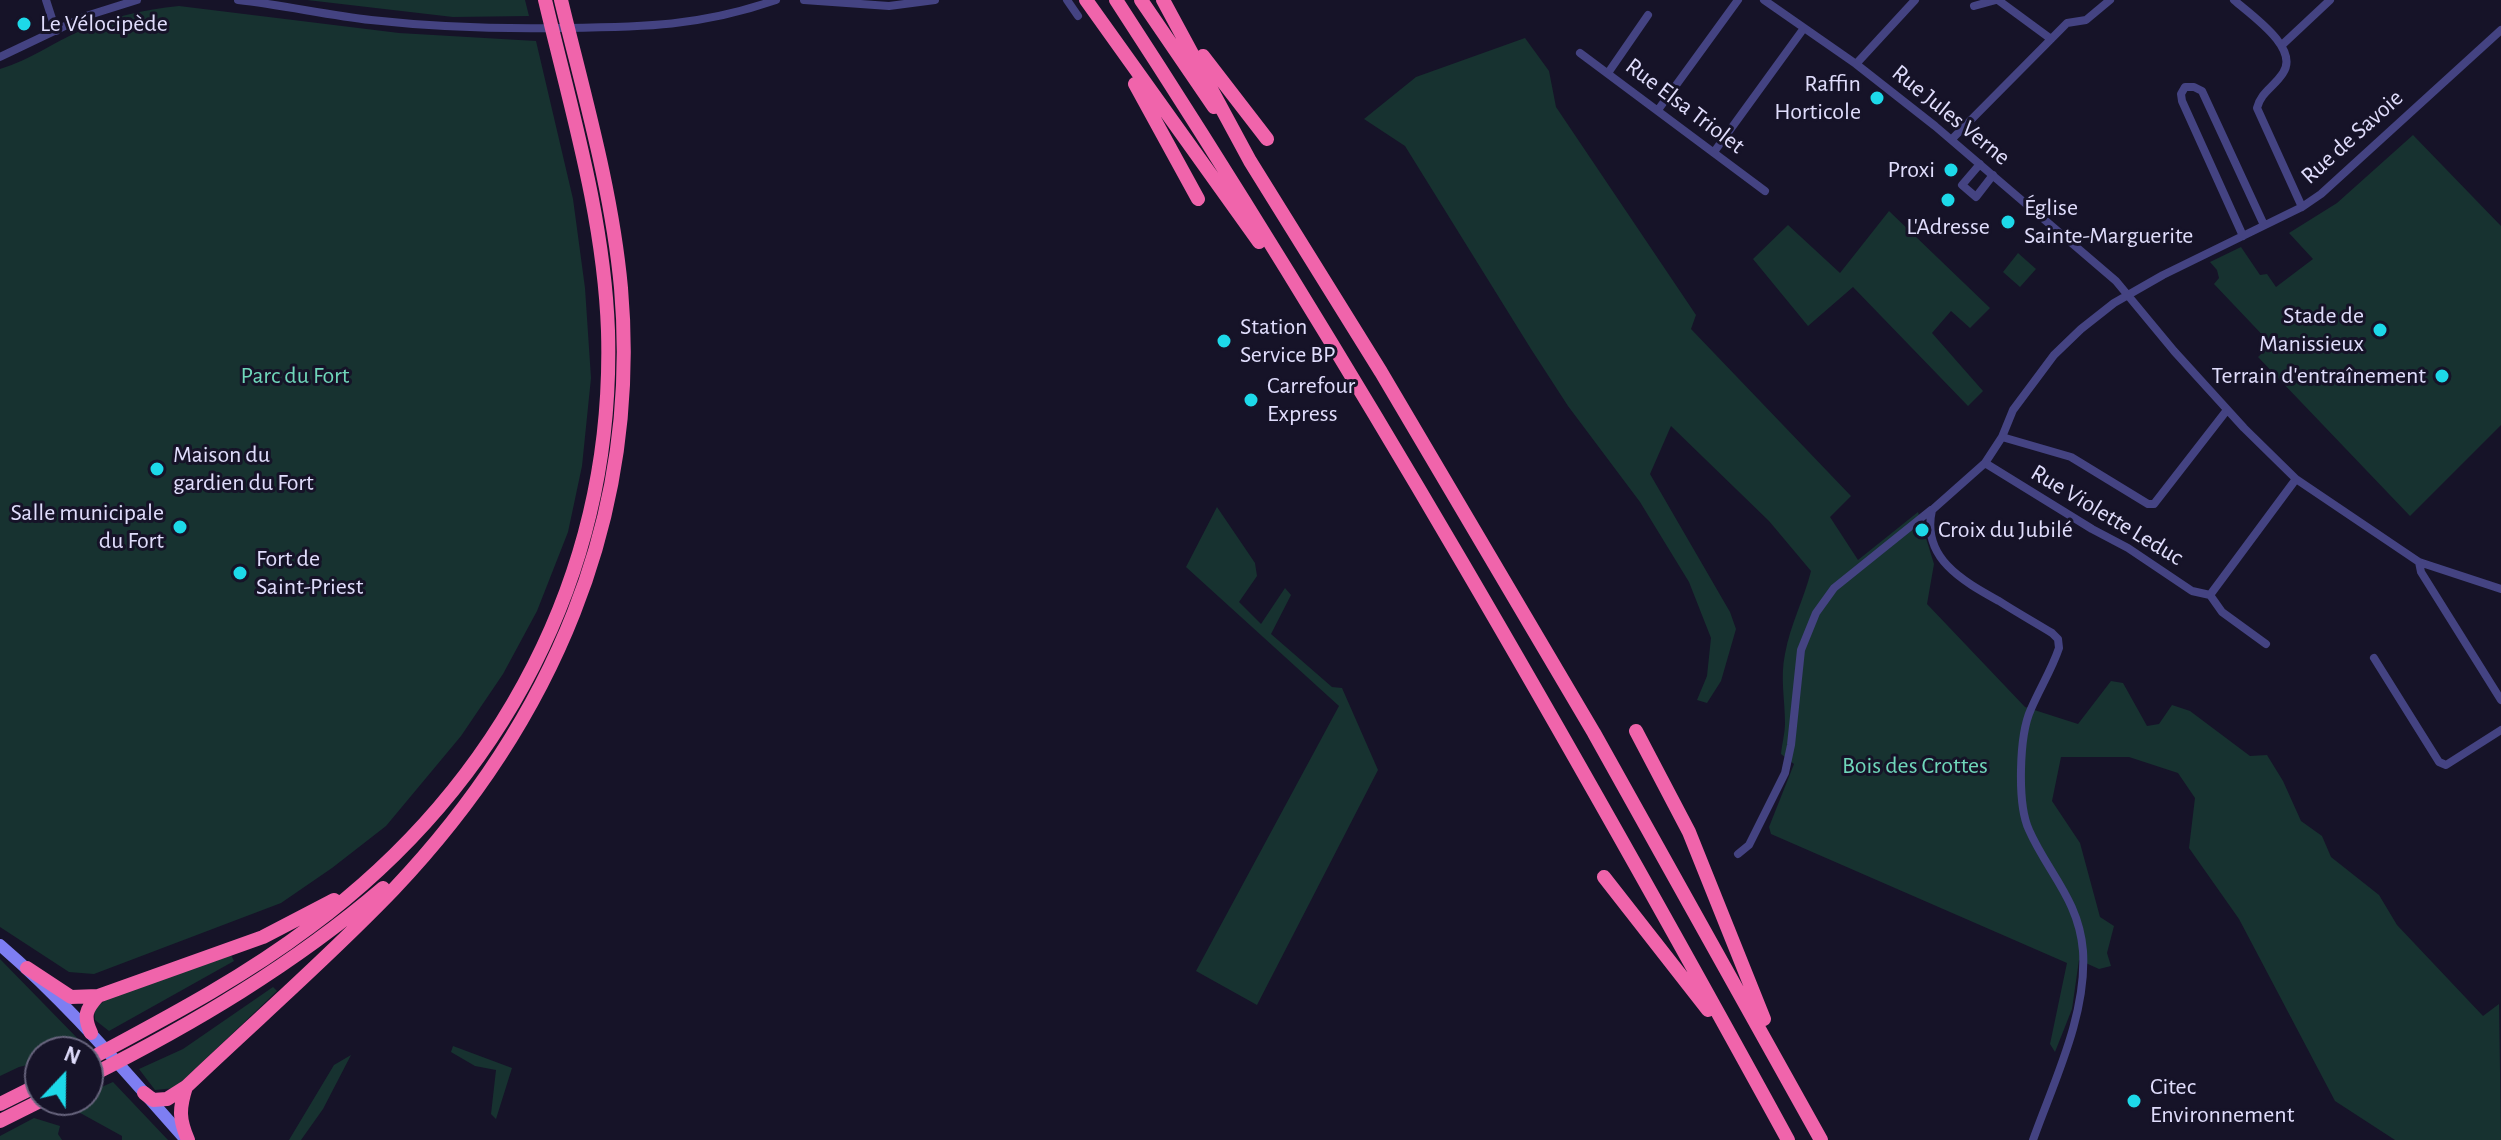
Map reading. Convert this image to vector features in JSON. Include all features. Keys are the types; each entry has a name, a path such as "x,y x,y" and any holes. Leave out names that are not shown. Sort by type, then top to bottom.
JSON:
{"highway":[{"path":"144,1093 153,1100 167,1099 186,1087 394,889 467,800 511,739 557,656 595,555 614,470 623,386 621,286 607,193 564,0"},
{"path":"1086,0 1325,333"},
{"path":"1116,0 1325,333 1550,712 1788,1140"},
{"path":"1141,0 1250,161 1536,632 1821,1140"},
{"path":"104,1051 192,1004 277,951 364,884 443,805 482,754 508,715 552,629 570,584 591,510 607,387 605,288 590,189 545,1"},
{"path":"1166,5 1250,161"},
{"path":"1166,5 1267,139"},
{"path":"1098,17 1198,199"},
{"path":"1636,731 1689,832 1786,1075"},
{"path":"104,1069 244,991 322,937 405,867 467,800"},
{"path":"1604,877 1738,1048"},
{"path":"27,968 71,997 98,996 263,937 364,884"},
{"path":"91,1033 85,1021 86,1014 98,996"},
{"path":"186,1087 179,1117 187,1140"},
{"path":"0,1104 24,1092"},
{"path":"0,1121 24,1109"}],"street":[{"path":"46,0 56,31"},
{"path":"0,57 86,16 137,0"},
{"path":"238,0 448,27 593,28 691,23 776,0"},
{"path":"804,0 889,6 935,0"},
{"path":"1067,0 1078,16"},
{"path":"1658,110 1738,0"},
{"name":"Rue Jules Verne","path":"1764,0 1856,64 1952,139 2097,264 2128,295 2227,410 2296,479 2419,562"},
{"path":"1856,64 1915,0"},
{"path":"1974,6 1997,0 2051,39"},
{"path":"1952,139 2067,23 2086,20 2110,0"},
{"path":"2234,0 2282,45 2287,56 2283,74 2265,91 2257,108 2302,207"},
{"path":"2282,45 2330,0"},
{"path":"1608,73 1648,15"},
{"path":"1714,152 1804,28"},
{"name":"Rue de Savoie","path":"1738,854 1749,845 1785,773 1801,650 1816,613 1834,588 1932,510 1985,463 2002,437 2013,410 2054,355 2081,329 2128,295 2302,207 2321,194 2501,30"},
{"name":"Rue Elsa Triolet","path":"1580,53 1765,191"},
{"path":"2243,236 2182,101 2181,94 2185,87 2202,91 2264,225"},
{"path":"1980,164 1962,185 1976,197 1993,175"},
{"path":"2002,437 2071,457 2148,504 2154,504 2227,410"},
{"name":"Rue Violette Leduc","path":"1985,463 2128,548 2192,591 2210,595 2222,612 2266,644"},
{"path":"2210,595 2296,479"},
{"path":"1932,510 1931,533 1937,553 1953,574 2058,639 2059,648 2028,716 2021,771 2022,803 2028,828 2072,904 2083,950 2083,976 2073,1025 2033,1140"},
{"path":"2501,589 2419,562 2421,572 2501,700"},
{"path":"2374,658 2439,762 2446,765 2501,730"},
{"path":"0,945 91,1033 187,1140"}],"green space":[{"path":"307,0 525,0 529,16 453,17"},
{"name":"Parc du Fort","path":"179,6 399,33 536,41 573,199 585,288 591,378 582,466 568,532 537,611 503,674 461,736 386,826 281,903 94,974 69,972 0,927 0,69 104,21"},
{"name":"Bois des Crottes","path":"1525,38 1549,71 1556,107 1696,315 1691,329 1851,496 1830,517 1858,560 1918,512 1934,564 1927,604 2025,707 2078,724 2111,681 2123,683 2147,726 2159,724 2172,705 2190,711 2250,756 2267,755 2301,821 2322,836 2331,857 2379,895 2397,925 2483,1016 2499,1004 2501,1140 2395,1140 2335,1101 2239,919 2189,848 2195,798 2178,773 2129,757 2061,757 2052,801 2080,843 2100,917 2114,926 2107,953 2111,966 2099,969 2079,960 2072,1009 2055,1052 2050,1044 2067,963 1771,834 1769,827 1794,764 1781,754 1785,723 1784,663 1790,633 1811,571 1769,521 1671,426 1650,474 1730,612 1736,629 1721,681 1707,703 1697,700 1707,676 1711,638 1689,582 1640,502 1568,406 1405,146 1364,119 1416,77"},
{"name":"Stade de Manissieux","path":"2413,135 2501,226 2501,425 2410,516 2258,357 2271,344 2214,284 2219,278 2210,262 2241,247 2260,275 2267,274 2276,287 2313,259 2289,233 2337,203"},
{"path":"1889,211 1990,308 1970,328 1951,311 1932,333 1983,391 1968,406 1853,287 1808,326 1753,259 1788,225 1840,273"},
{"path":"2018,253 2036,269 2020,287 2003,272"},
{"path":"1217,507 1255,563 1257,576 1239,602 1261,624 1285,588 1291,595 1271,634 1332,687 1342,688 1378,770 1257,1005 1196,971 1339,706 1186,567"},
{"path":"231,955 234,961 109,1031 95,1020 94,1009 108,998"},
{"path":"0,959 75,1036 24,1036 24,1066 0,1076"},
{"path":"273,987 277,991 175,1088 155,1090 139,1069 183,1049"},
{"path":"453,1046 512,1068 496,1119 491,1114 496,1070 475,1066 451,1052"},
{"path":"351,1055 323,1109 301,1140 289,1140 334,1065"},
{"path":"113,1082 168,1140 122,1140 122,1136 86,1116 104,1116 104,1086"},
{"path":"34,1118 60,1126 58,1134 62,1140 0,1140 0,1136"}],"place":[{"name":"Le Vélocipède","path":"24,24"},
{"name":"Raffin Horticole","path":"1877,98"},
{"name":"Proxi","path":"1951,170"},
{"name":"L'Adresse","path":"1948,200"},
{"name":"Église Sainte-Marguerite","path":"2008,222"},
{"name":"Stade de Manissieux","path":"2380,330"},
{"name":"Station Service BP","path":"1224,341"},
{"name":"Terrain d'entraînement","path":"2442,376"},
{"name":"Carrefour Express","path":"1251,400"},
{"name":"Maison du gardien du Fort","path":"157,469"},
{"name":"Salle municipale du Fort","path":"180,527"},
{"name":"Croix du Jubilé","path":"1922,530"},
{"name":"Fort de Saint-Priest","path":"240,573"},
{"name":"Citec Environnement","path":"2134,1101"}]}
